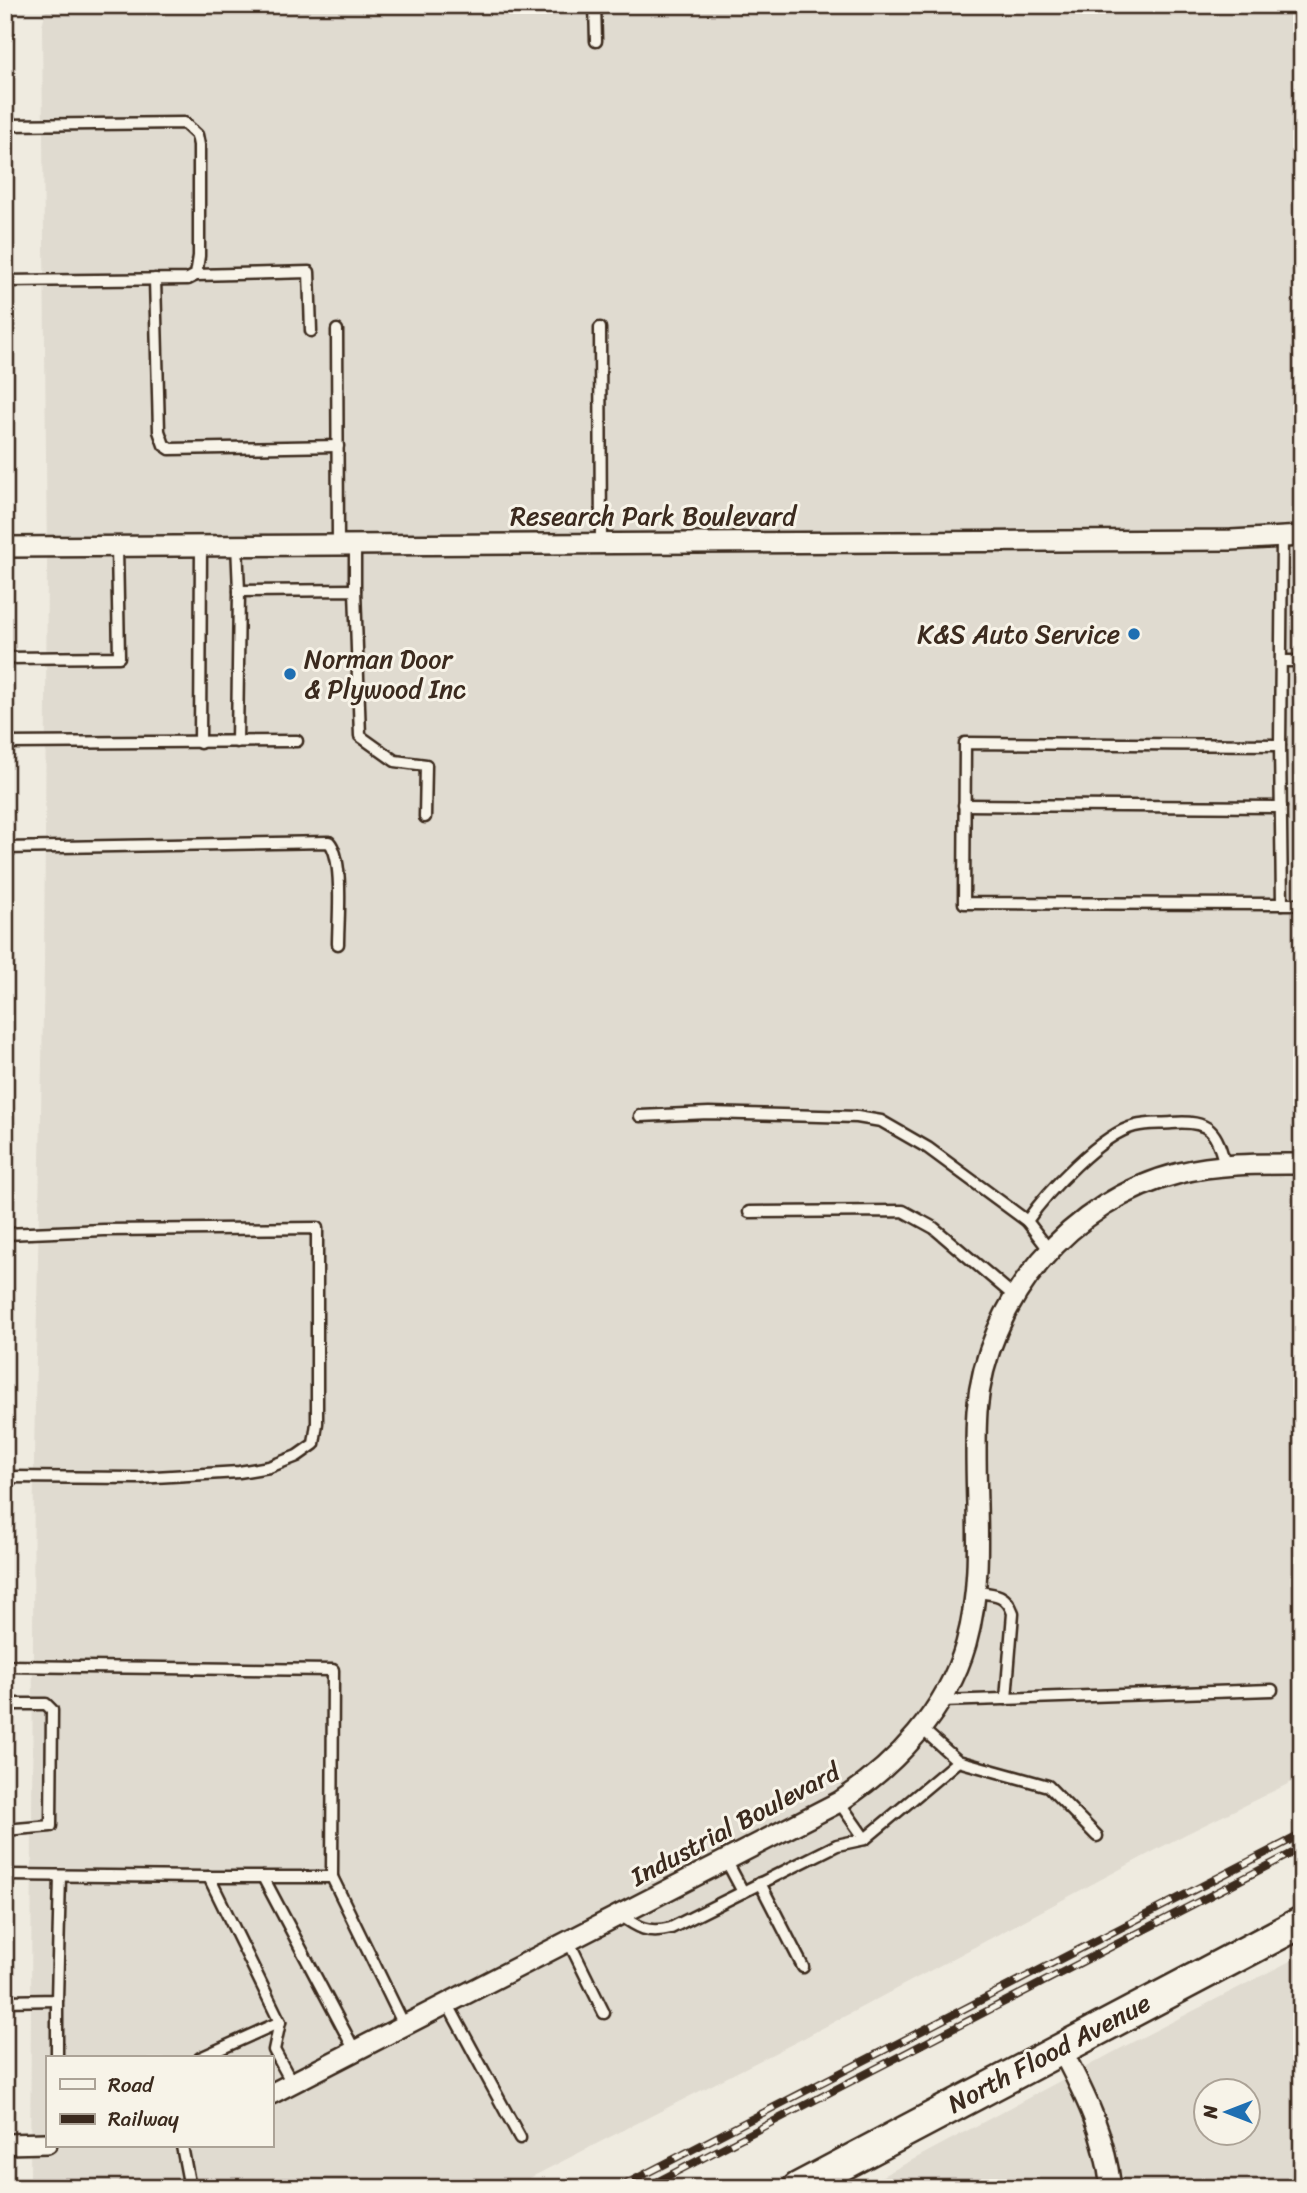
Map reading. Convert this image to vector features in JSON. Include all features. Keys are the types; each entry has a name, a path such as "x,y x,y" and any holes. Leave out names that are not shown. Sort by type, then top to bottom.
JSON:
{"main road":[{"name":"North Flood Avenue","path":"797,2188 1060,2047 1302,1922"}],"street":[{"name":"Research Park Boulevard","path":"5,547 1302,536"},
{"name":"Industrial Boulevard","path":"273,2093 839,1802 876,1776 921,1728 941,1701 965,1646 974,1592 975,1450 980,1383 992,1341 1014,1296 1050,1251 1086,1217 1131,1191 1179,1173 1225,1167 1302,1164"},
{"path":"1060,2047 1101,2130 1111,2188"},
{"path":"5,2144 46,2143"}],"lane":[{"path":"596,5 596,41"},
{"path":"5,125 184,123 191,127 197,135 199,145 199,256 196,275"},
{"path":"5,281 188,279 196,275 309,272 311,331"},
{"path":"155,279 159,431 164,445 170,449 338,446"},
{"path":"600,328 601,543"},
{"path":"337,330 338,446 347,543 355,590 360,736 394,761 426,765 425,817"},
{"path":"1282,538 1282,904"},
{"path":"200,743 201,544"},
{"path":"237,544 237,743"},
{"path":"5,658 119,657 117,545"},
{"path":"239,591 355,590"},
{"path":"1281,661 1302,661"},
{"path":"5,743 297,741"},
{"path":"1280,745 965,743 964,903 1302,904"},
{"path":"964,805 1281,807"},
{"path":"5,848 329,842 334,848 337,863 338,943"},
{"path":"640,1116 709,1113 857,1117 881,1121 928,1148 1027,1220 1050,1251"},
{"path":"1027,1220 1045,1195 1088,1154 1133,1126 1192,1121 1209,1127 1220,1143 1225,1167"},
{"path":"749,1212 903,1211 934,1228 1014,1296"},
{"path":"5,1234 317,1228 318,1368 314,1444 297,1456 269,1467 239,1472 138,1478 5,1477"},
{"path":"974,1592 999,1595 1008,1601 1013,1613 1006,1699"},
{"path":"5,1666 333,1670 332,1877 404,2025"},
{"path":"941,1701 1272,1690"},
{"path":"5,1704 46,1704 52,1710 51,1826 5,1830"},
{"path":"921,1728 958,1761 1048,1786 1097,1836"},
{"path":"619,1914 639,1929 652,1933 671,1928 837,1845 865,1839 958,1761"},
{"path":"839,1802 865,1839"},
{"path":"726,1860 743,1892"},
{"path":"5,1875 332,1877"},
{"path":"58,2056 60,1876"},
{"path":"209,1877 280,2022 274,2050 292,2083"},
{"path":"263,1877 355,2051"},
{"path":"760,1883 803,1966"},
{"path":"567,1940 604,2013"},
{"path":"5,2001 58,2000"},
{"path":"447,2002 520,2138"},
{"path":"204,2056 280,2022"},
{"path":"182,2148 190,2188"}],"shaded area":[{"path":"47,5 1302,5 1302,1777 1184,1835 802,2039 510,2188 30,2188 34,1454 44,966 47,564 42,26"},
{"path":"1302,1955 1302,2188 860,2188 1129,2044"}],"railway":[{"path":"618,2188 1302,1834"},
{"path":"645,2188 1302,1848"}],"place":[{"name":"K&S Auto Service","path":"1134,634"},
{"name":"Norman Door & Plywood Inc","path":"290,674"}]}
